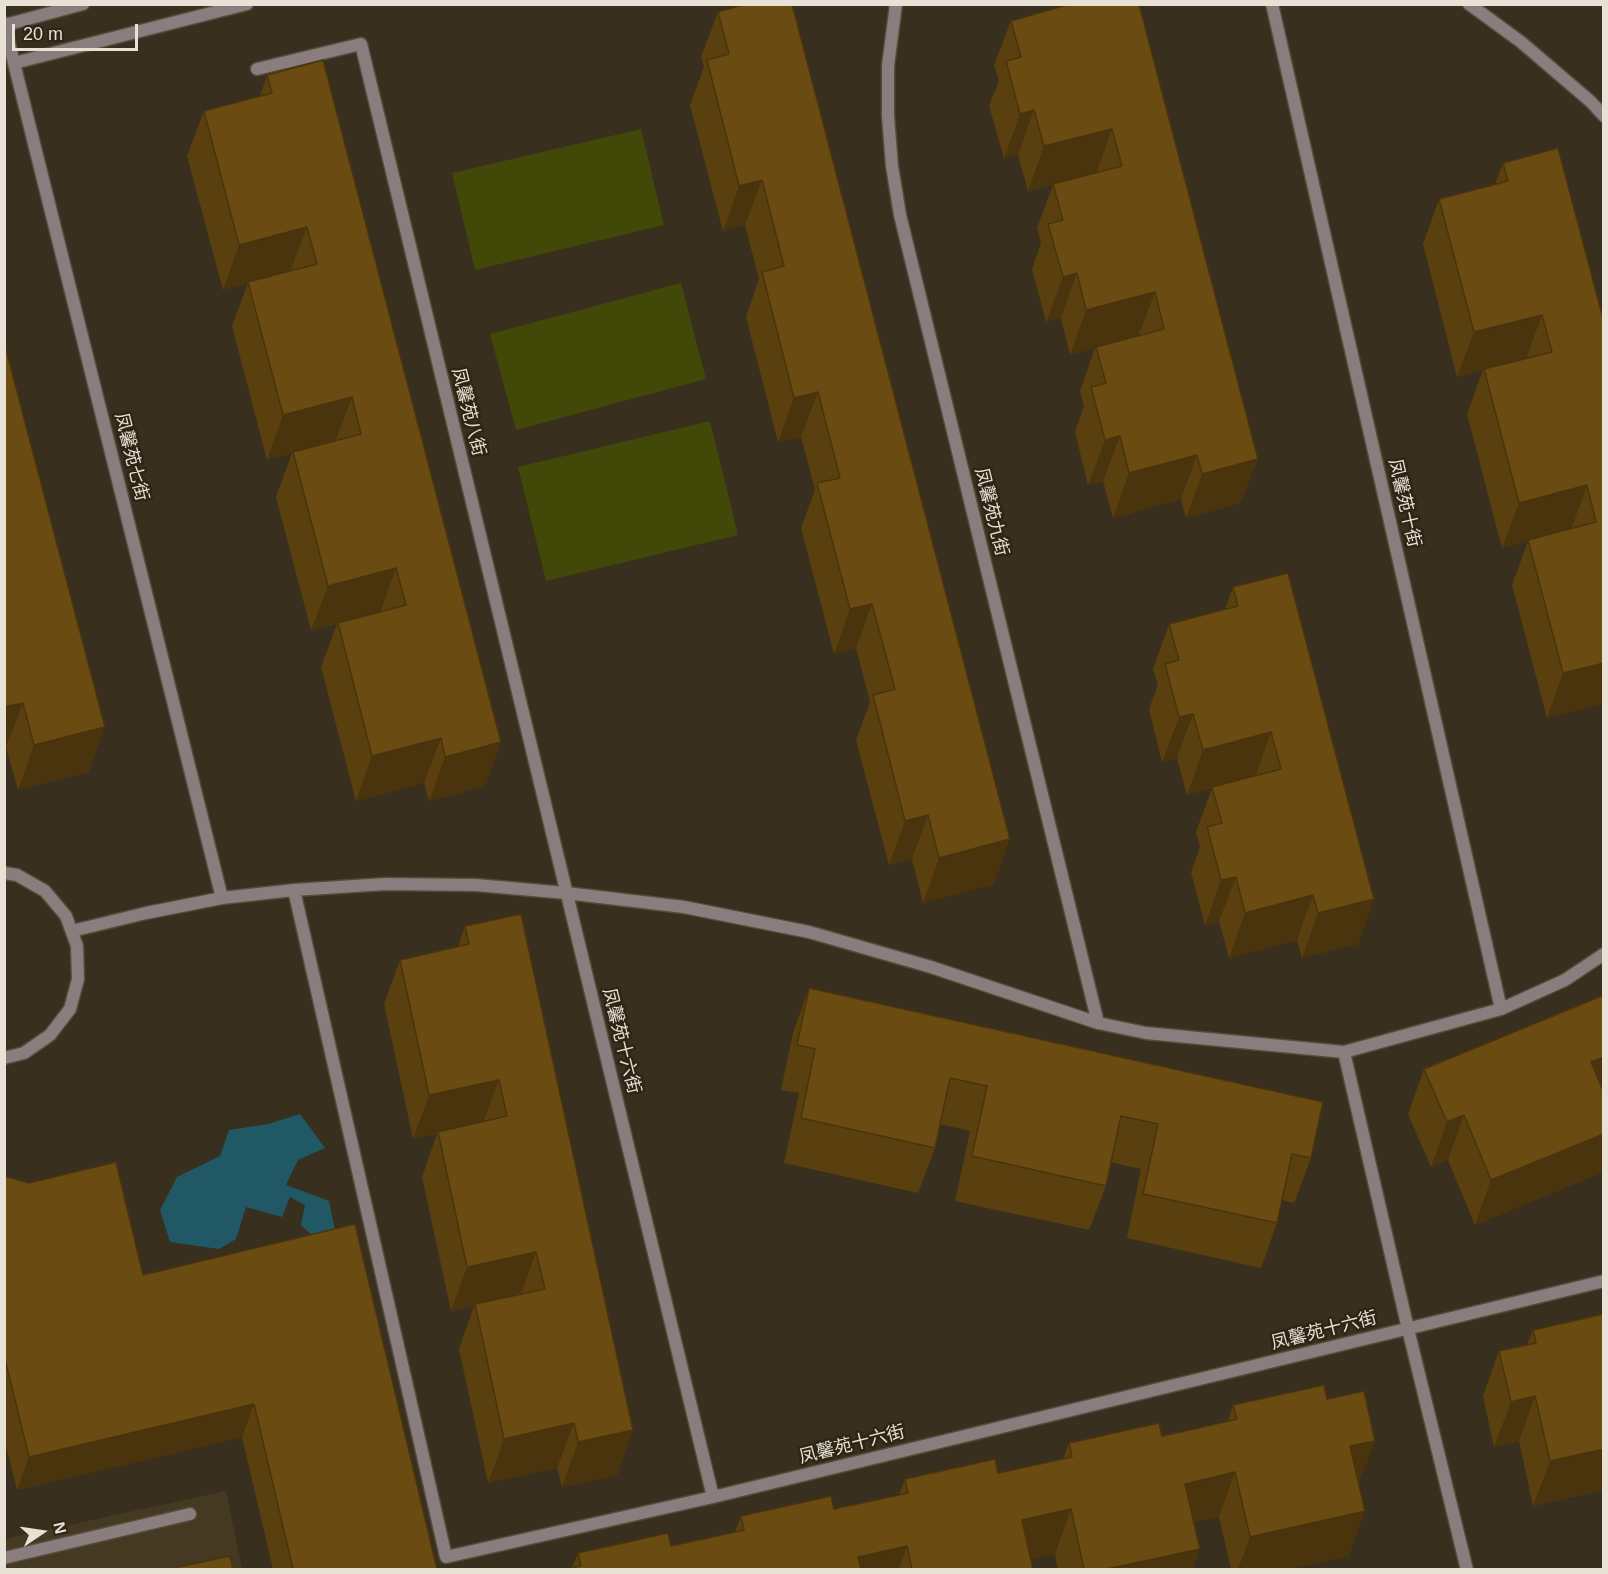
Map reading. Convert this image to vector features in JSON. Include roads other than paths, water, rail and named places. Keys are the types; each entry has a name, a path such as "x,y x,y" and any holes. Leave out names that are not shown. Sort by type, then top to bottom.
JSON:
{"street":[{"path":"5,24 83,4"},
{"path":"14,63 247,4"},
{"name":"凤馨苑九街","path":"896,4 888,66 888,116 892,166 900,216 1098,1023"},
{"name":"凤馨苑十街","path":"1272,4 1500,1009"},
{"path":"1468,4 1521,42 1590,101 1604,116"},
{"name":"凤馨苑七街","path":"5,24 222,898"},
{"name":"凤馨苑八街","path":"256,69 361,44 566,893"},
{"path":"4,873 16,875 45,891 66,916 77,946 78,979 70,1009 51,1035 24,1053 4,1058"},
{"path":"72,931 222,898 294,890 385,884 464,885 566,893 684,907 809,932 931,967 1098,1023 1146,1033 1344,1052 1500,1009 1565,980 1604,954"},
{"path":"294,890 446,1557 713,1497"},
{"name":"凤馨苑十六街","path":"566,893 713,1497 1604,1281"},
{"path":"1344,1052 1408,1329 1467,1569"},
{"path":"4,1558 190,1514"}],"water":[{"path":"300,1114 325,1148 298,1160 286,1185 329,1201 335,1230 314,1237 301,1225 305,1205 290,1197 282,1217 246,1207 236,1239 219,1249 170,1242 160,1210 177,1177 220,1156 229,1130 268,1124"}]}
